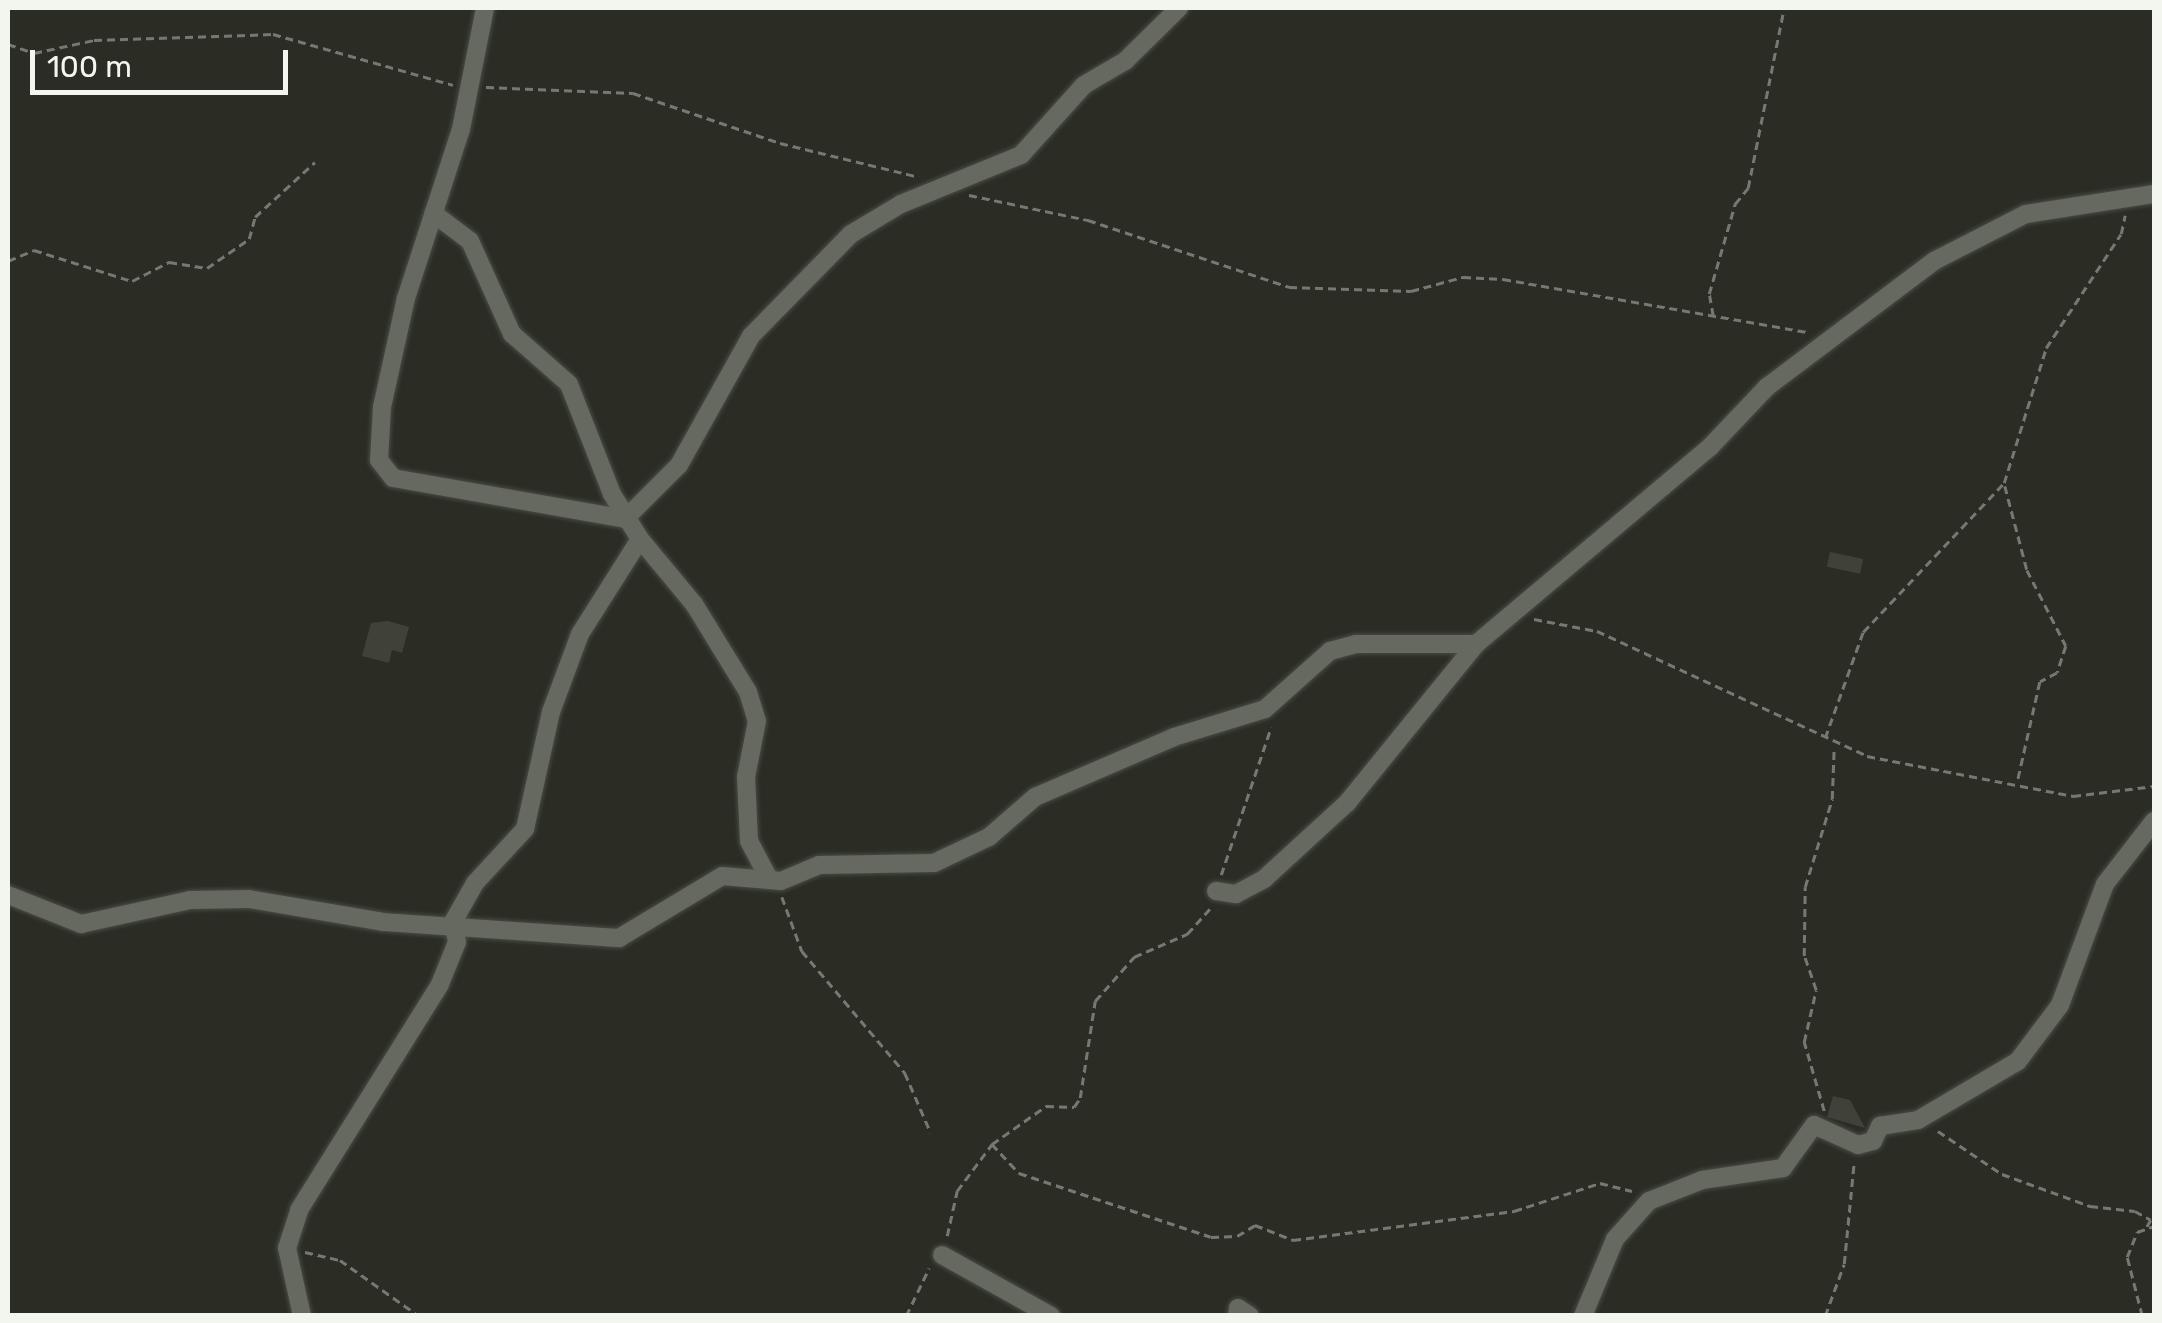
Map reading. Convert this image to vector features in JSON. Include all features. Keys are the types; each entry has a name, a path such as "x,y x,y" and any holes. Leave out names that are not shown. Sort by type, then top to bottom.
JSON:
{"street":[{"path":"484,8 469,86 382,407 382,472 625,520"},
{"path":"625,520 679,465 752,336 869,220 943,185 1021,155 1084,84 1124,61 1179,8"},
{"path":"1216,891 1236,894 1264,879 1347,803 1502,617 1845,329 1934,261 2026,214 2154,194"},
{"path":"432,213 470,241 512,334 569,384 625,520 694,604 748,692 758,721 746,777 748,841 774,879"},
{"path":"302,1316 287,1248 299,1210 440,984 457,942 453,922 475,884 525,829 551,712 580,634 640,540"},
{"path":"8,894 81,924 216,898 383,922 453,922 619,938 722,876 774,879 818,865 934,862 989,837 1035,798 1278,698 1313,661 1356,644 1476,644"},
{"path":"1583,1316 1632,1213 1676,1188 1783,1168 1822,1123 1858,1146 1872,1141 1880,1126 1918,1120 2018,1061 2044,1034 2105,884 2154,821"},
{"path":"942,1255 1051,1316"},
{"path":"1237,1316 1238,1308 1250,1316"}],"path":[{"path":"1714,318 1709,294 1735,204 1748,188 1749,154 1784,8"},
{"path":"8,44 34,53 94,40 273,34 469,86 634,93 780,143 943,185 1005,207 1088,220 1289,287 1410,291 1463,277 1503,278 1758,328 1845,329"},
{"path":"8,262 34,250 132,281 169,262 206,268 249,239 255,218 314,162"},
{"path":"1825,739 1863,632 2004,483 2046,348 2121,234 2129,199"},
{"path":"2004,483 2027,570 2066,646 2058,673 2040,682 2018,781"},
{"path":"1502,617 1596,631 1678,674 1768,705 1834,746 1965,778 2018,781 2073,796 2154,786"},
{"path":"906,1316 942,1255 947,1212 992,1144 1046,1106 1074,1106 1095,1001 1148,947 1197,928 1216,891 1278,698"},
{"path":"1822,1123 1824,1094 1804,1042 1816,990 1804,960 1805,887 1832,799 1834,746"},
{"path":"774,879 796,942 905,1073 932,1133"},
{"path":"1918,1120 2002,1174 2090,1206 2135,1210 2151,1220 2148,1227"},
{"path":"992,1144 1019,1173 1211,1236 1237,1236 1254,1225 1293,1240 1514,1211 1600,1182 1632,1189 1632,1213"},
{"path":"1825,1316 1844,1264 1858,1146"},
{"path":"2142,1316 2127,1257 2132,1239 2154,1226"},
{"path":"287,1248 340,1260 419,1316"}],"building":[{"path":"1830,552 1863,559 1860,574 1827,567"},
{"path":"388,621 409,627 402,653 392,650 389,663 362,656 371,623"},
{"path":"1833,1096 1850,1100 1865,1128 1827,1117"}]}
